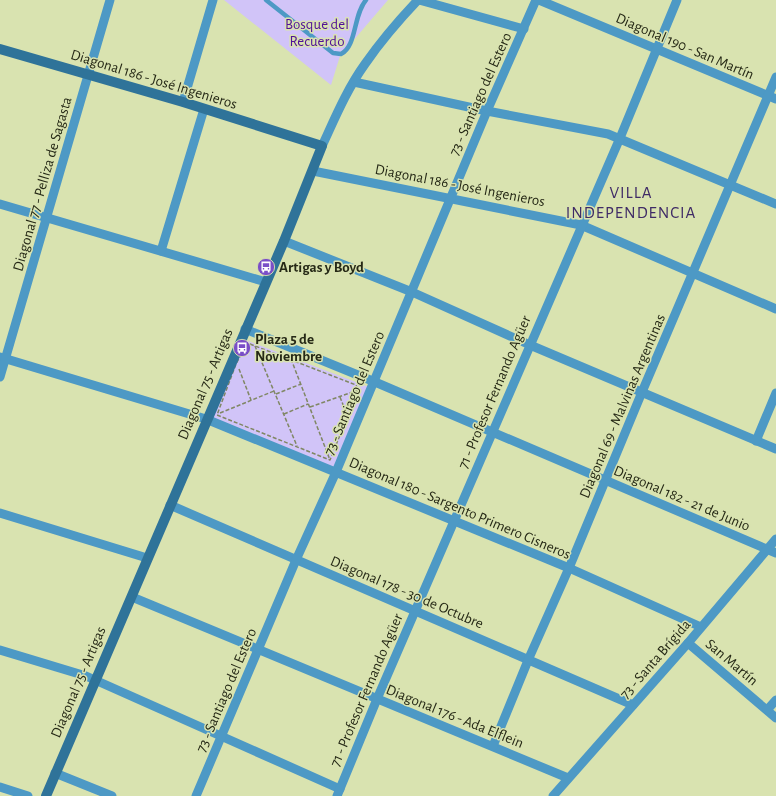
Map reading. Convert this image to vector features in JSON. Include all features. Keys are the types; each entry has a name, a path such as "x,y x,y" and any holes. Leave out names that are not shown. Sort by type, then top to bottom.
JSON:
{"street":[{"name":"Diagonal 77 - Pelliza de Sagasta","path":"0,376 3,358 47,218 110,0"},
{"path":"183,102 213,0"},
{"path":"419,0 524,29"},
{"name":"Diagonal 75 - Artigas","path":"46,796 94,680 132,597 206,419 284,241 322,146 344,98 364,64 394,26 419,0"},
{"name":"73 - Santiago del Estero","path":"196,796 296,560 375,382 487,111 538,0"},
{"name":"Diagonal 190 - San Martín","path":"538,0 772,98"},
{"name":"71 - Profesor Fernando Agüer","path":"338,793 581,225 620,138 655,50 677,0"},
{"name":"Diagonal 186 - José Ingenieros","path":"0,49 183,102 322,146"},
{"name":"Diagonal 69 - Malvinas Argentinas","path":"493,746 730,185 772,98 776,77"},
{"path":"354,82 620,138 776,204"},
{"path":"161,251 204,109"},
{"name":"Diagonal 186 - José Ingenieros","path":"313,171 450,200 581,225 776,309"},
{"path":"0,204 266,282"},
{"path":"284,241 412,292 776,449"},
{"name":"Diagonal 182 - 21 de Junio","path":"245,329 375,382 776,553"},
{"name":"Diagonal 180 - Sargento Primero Cisneros","path":"3,358 206,419 569,568 701,627"},
{"path":"756,441 776,393"},
{"name":"Diagonal 178 - 30 de Octubre","path":"170,505 633,704"},
{"path":"0,513 147,558"},
{"name":"73 - Santa Brígida","path":"553,796 688,643 776,539"},
{"name":"Diagonal 176 - Ada Elflein","path":"132,597 568,778"},
{"name":"San Martín","path":"688,643 776,718"},
{"path":"0,650 94,680 222,736 338,793"},
{"path":"766,710 776,700"},
{"path":"55,773 112,796"},
{"path":"0,787 28,796"}],"lane":[{"path":"266,0 333,53 337,54 347,51 349,48 359,12 366,0"}],"path":[{"path":"217,415 236,364 246,345 255,346 356,385 358,390 330,460"},
{"path":"255,346 298,447"},
{"path":"290,359 330,460"},
{"path":"236,364 251,400"},
{"path":"276,394 301,384"},
{"path":"310,408 365,388"},
{"path":"217,415 274,391"},
{"path":"340,397 350,424"},
{"path":"284,414 308,404"},
{"path":"217,415 330,460"}],"green space":[{"name":"Bosque del Recuerdo","path":"224,0 388,0 340,56 331,85"},
{"path":"243,339 369,387 335,468 210,417"}],"place":[{"name":"Artigas y Boyd","path":"266,267"},
{"name":"Plaza 5 de Noviembre","path":"242,348"}],"district":[{"name":"VILLA INDEPENDENCIA","path":"631,202"}]}
